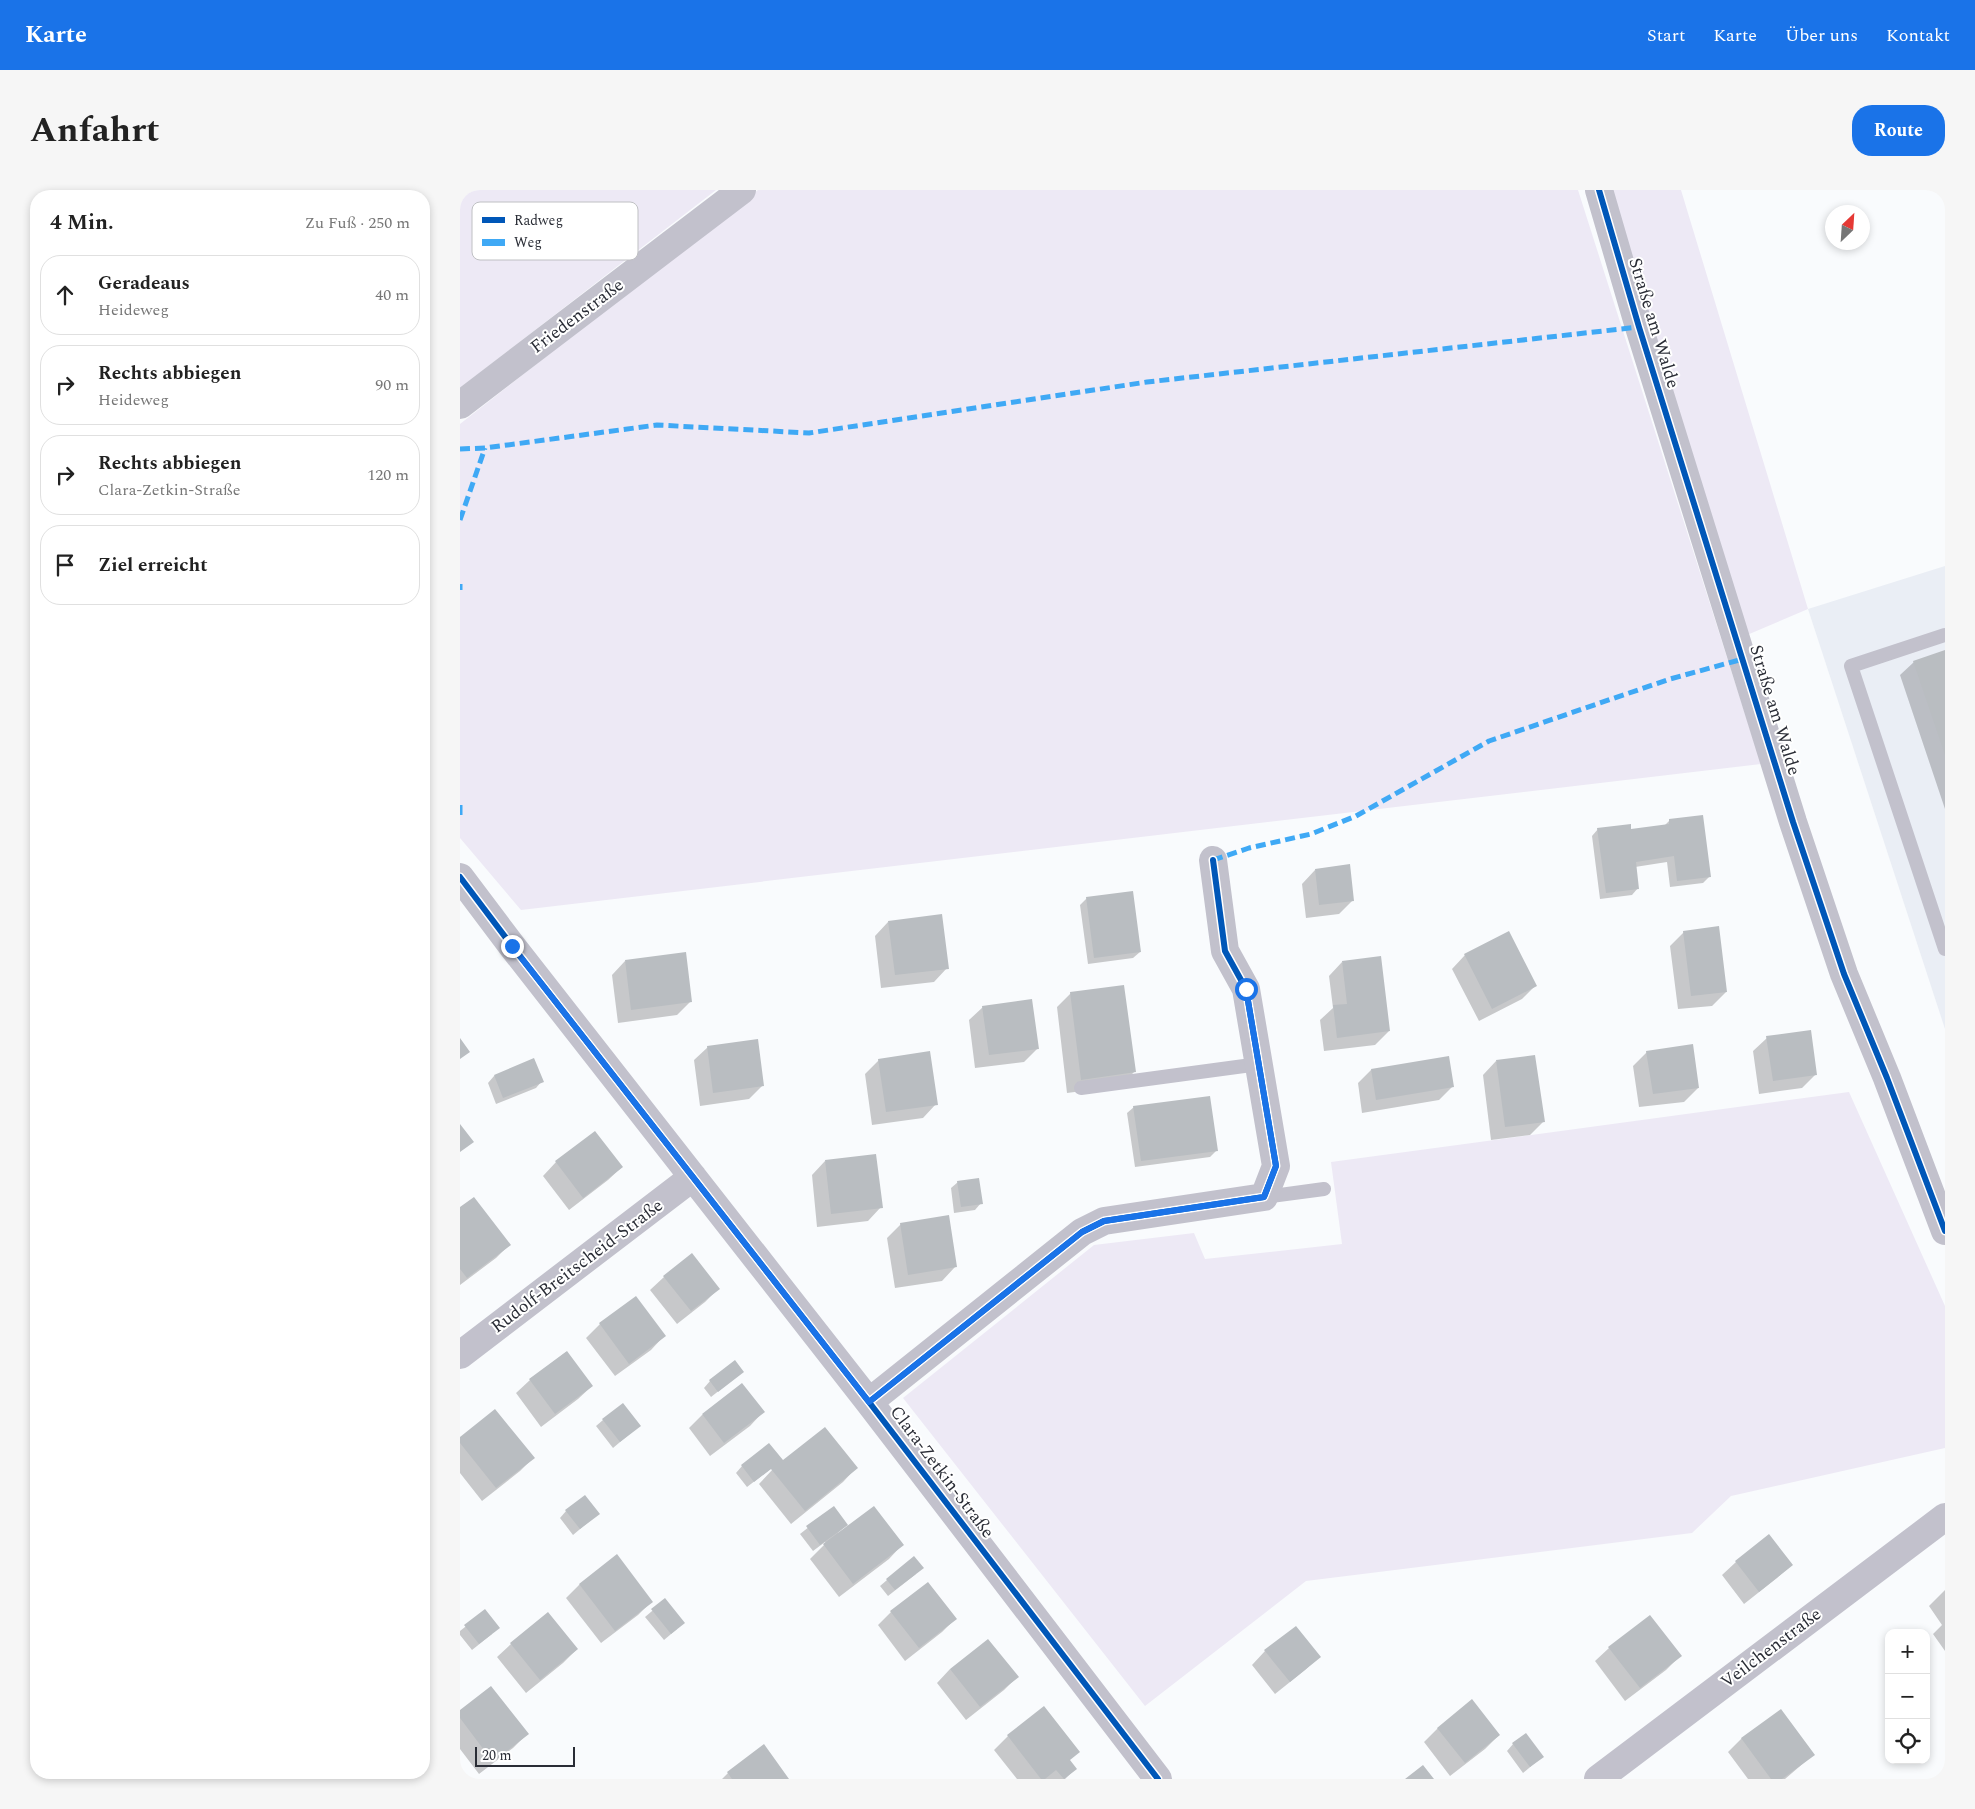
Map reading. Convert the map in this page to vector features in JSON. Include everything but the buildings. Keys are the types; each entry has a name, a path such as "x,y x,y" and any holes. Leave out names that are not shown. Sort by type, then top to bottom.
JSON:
{"street":[{"name":"Friedenstraße","path":"460,405 742,190"},
{"name":"Straße am Walde","path":"1598,190 1796,831 1844,974 1887,1078 1945,1231"},
{"path":"869,1402 1082,1232 1104,1221 1264,1197 1276,1166 1246,989 1225,951 1213,860"},
{"name":"Clara-Zetkin-Straße","path":"460,877 869,1402 1158,1779"},
{"name":"Rudolf-Breitscheid-Straße","path":"460,1356 693,1177"},
{"name":"Veilchenstraße","path":"1598,1779 1945,1517"}],"lane":[{"path":"1945,635 1851,666 1939,911 1945,949"},
{"path":"1081,1088 1259,1064"},
{"path":"1264,1197 1324,1189"}],"shaded area":[{"path":"460,190 716,190 638,250 638,202 472,202 472,260 625,260 460,388"},
{"path":"758,190 1578,190 1761,764 521,910 460,838 460,424"},
{"path":"1605,190 1681,190 1808,609 1747,635"},
{"path":"1945,566 1945,1029 1808,609"},
{"path":"1849,1092 1945,1306 1945,1448 1731,1496 1692,1533 1306,1581 1145,1706 903,1398 1094,1245 1194,1233 1205,1259 1342,1244 1331,1162"}],"marked path":[{"path":"460,449 485,448 657,425 809,433 1147,382 1639,327"},
{"path":"460,520 485,448"},
{"path":"460,584 460,590"},
{"path":"1213,860 1249,848 1311,834 1356,816 1489,741 1670,679 1743,659"},
{"path":"460,805 460,815"}],"cycle path":[{"path":"1599,190 1639,327 1793,822 1844,974 1887,1078 1945,1231"},
{"path":"869,1402 1082,1232 1104,1221 1264,1197 1276,1166 1246,989 1225,951 1213,860"},
{"path":"460,877 869,1402 1158,1779"}],"route":[{"path":"512,946 869,1402 1082,1232 1104,1221 1264,1197 1276,1166 1246,989"}]}
